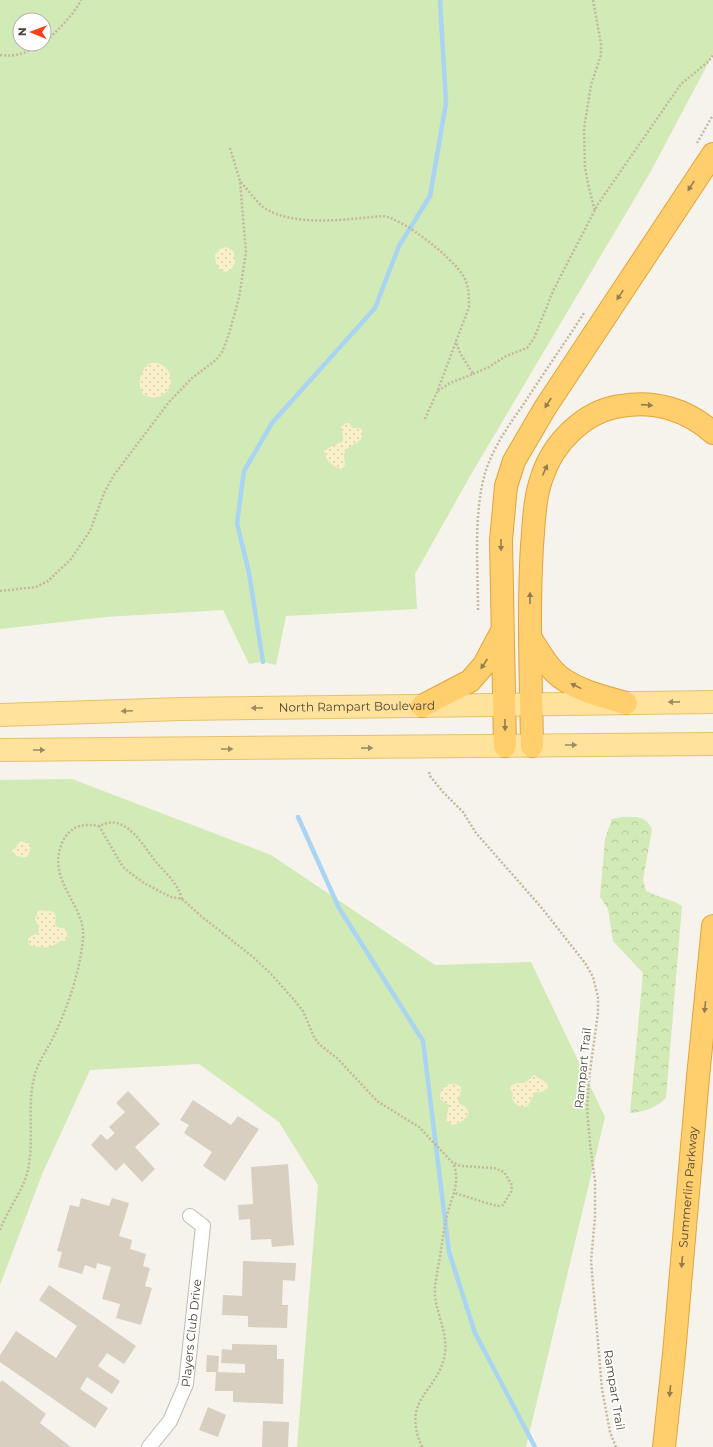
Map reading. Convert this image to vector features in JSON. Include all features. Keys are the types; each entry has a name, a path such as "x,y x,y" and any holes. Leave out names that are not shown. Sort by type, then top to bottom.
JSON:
{"highway":[{"path":"506,746 501,540 506,486 514,461 545,408 713,154"},
{"path":"532,746 530,572 535,507 542,477 550,458 567,435 580,423 606,410 630,404 654,405 676,410 690,416 713,433"},
{"path":"422,706 470,681 484,665 502,630"},
{"path":"530,637 550,666 560,676 573,685 595,694 626,703"},
{"name":"Summerlin Parkway","path":"664,1447 674,1354 713,926"}],"main road":[{"name":"North Rampart Boulevard","path":"0,715 181,709 713,702"},
{"path":"0,750 713,744"}],"street":[{"name":"Players Club Drive","path":"149,1447 170,1421 186,1384 203,1226 190,1216"}],"path":[{"path":"52,35 63,25 81,0"},
{"path":"593,0 601,44 601,55 591,85 584,129 585,168 588,188 595,211"},
{"path":"0,55 12,56 28,52"},
{"path":"437,392 450,383 489,367 506,356 527,348 534,338 554,289 598,204 681,84 709,61 713,55"},
{"path":"0,591 36,587 48,581 72,559 90,531 104,493 114,475 169,402 192,378 216,360 222,352 228,337 239,298 246,252 240,181 230,148"},
{"path":"240,181 262,206 273,213 307,221 383,216 390,217 418,233 464,276 468,286 469,307 437,392 424,421"},
{"path":"456,340 458,351 473,374"},
{"name":"Rampart Trail","path":"429,772 430,776 443,792 463,812 476,833 540,907 594,977 598,997 598,1013 590,1071 587,1108 595,1181 595,1217 591,1261 602,1389 610,1432 616,1447"},
{"path":"0,1230 21,1188 29,1166 31,1120 30,1101 36,1068 54,1037 72,991 81,954 83,936 82,925 63,885 60,873 59,858 62,844 66,836 74,828 79,826 99,826 118,823 133,832 171,879 180,892 182,899"},
{"path":"99,826 123,867 144,883 171,897 182,899 253,957 276,979 302,1011 319,1044 338,1059 369,1094 419,1127 452,1162 460,1166 494,1168 504,1172 512,1184 511,1192 508,1198 499,1206 455,1193"},
{"path":"422,1447 416,1432 416,1408 422,1396 437,1375 445,1351 442,1328 435,1300 435,1287 447,1214 455,1193 457,1176 452,1162"}],"green space":[{"path":"0,0 713,0 713,54 651,171 473,471 415,574 417,609 286,616 276,665 263,662 249,664 223,610 106,617 0,629"},
{"path":"72,779 271,855 435,965 531,962 605,1117 526,1447 297,1447 318,1185 279,1122 199,1064 90,1070 43,1172 0,1285 0,780"},
{"path":"636,817 643,819 652,829 643,880 646,891 682,906 666,1098 649,1109 630,1113 643,973 613,941 608,909 600,897 605,839 612,819"}],"sand":[{"path":"227,247 234,252 235,262 231,270 225,272 217,265 215,255 220,249"},
{"path":"153,362 163,365 171,378 167,392 161,396 153,398 144,395 141,391 140,382 145,368"},
{"path":"346,423 349,423 352,428 360,428 363,434 358,442 344,453 345,465 341,469 330,462 324,451 342,442 341,427"},
{"path":"21,841 28,843 31,846 29,854 26,858 16,855 12,850 16,848"},
{"path":"38,910 52,911 56,915 55,924 57,927 66,929 67,937 65,941 61,941 50,947 37,947 29,945 28,939 37,934 39,930 35,920"},
{"path":"534,1075 547,1083 548,1088 542,1092 535,1092 528,1106 518,1106 512,1098 513,1094 509,1086 517,1083 525,1083"},
{"path":"449,1084 459,1085 461,1092 458,1102 468,1111 467,1117 464,1120 452,1125 446,1120 449,1105 440,1099 442,1090"}],"building":[{"path":"128,1091 160,1124 135,1147 155,1169 142,1182 124,1163 116,1171 91,1145 101,1134 107,1140 115,1133 109,1127 125,1112 116,1103"},
{"path":"193,1100 231,1125 238,1116 259,1129 225,1181 203,1166 212,1152 184,1133 189,1125 180,1120"},
{"path":"288,1164 294,1245 272,1247 271,1239 251,1240 250,1219 239,1220 238,1205 253,1204 251,1167"},
{"path":"81,1198 109,1206 112,1198 129,1203 119,1236 132,1240 130,1249 146,1254 143,1266 150,1268 145,1286 152,1288 141,1325 116,1318 120,1304 102,1299 111,1267 97,1263 96,1269 85,1265 82,1274 58,1267 62,1252 57,1251 70,1205 79,1207"},
{"path":"243,1261 296,1263 295,1281 283,1280 282,1305 288,1305 287,1328 248,1327 248,1316 222,1315 223,1295 242,1296"},
{"path":"49,1285 136,1346 124,1364 107,1353 98,1366 120,1381 112,1394 87,1377 80,1389 108,1408 95,1428 0,1362 0,1355 16,1331 56,1358 77,1326 39,1300"},
{"path":"232,1344 277,1345 277,1359 284,1359 283,1404 233,1402 233,1391 215,1391 216,1372 206,1372 207,1355 219,1356 218,1372 245,1373 245,1364 221,1363 222,1349 232,1350"},
{"path":"2,1380 46,1414 40,1423 71,1447 0,1447 0,1383"},
{"path":"208,1407 226,1415 218,1437 199,1430"},
{"path":"263,1421 289,1422 288,1447 262,1447"}],"waterway":[{"path":"263,662 249,573 237,523 244,471 272,423 375,308 399,246 430,196 446,103 440,0"},
{"path":"298,817 339,908 423,1041 449,1252 475,1333 535,1447"}]}
